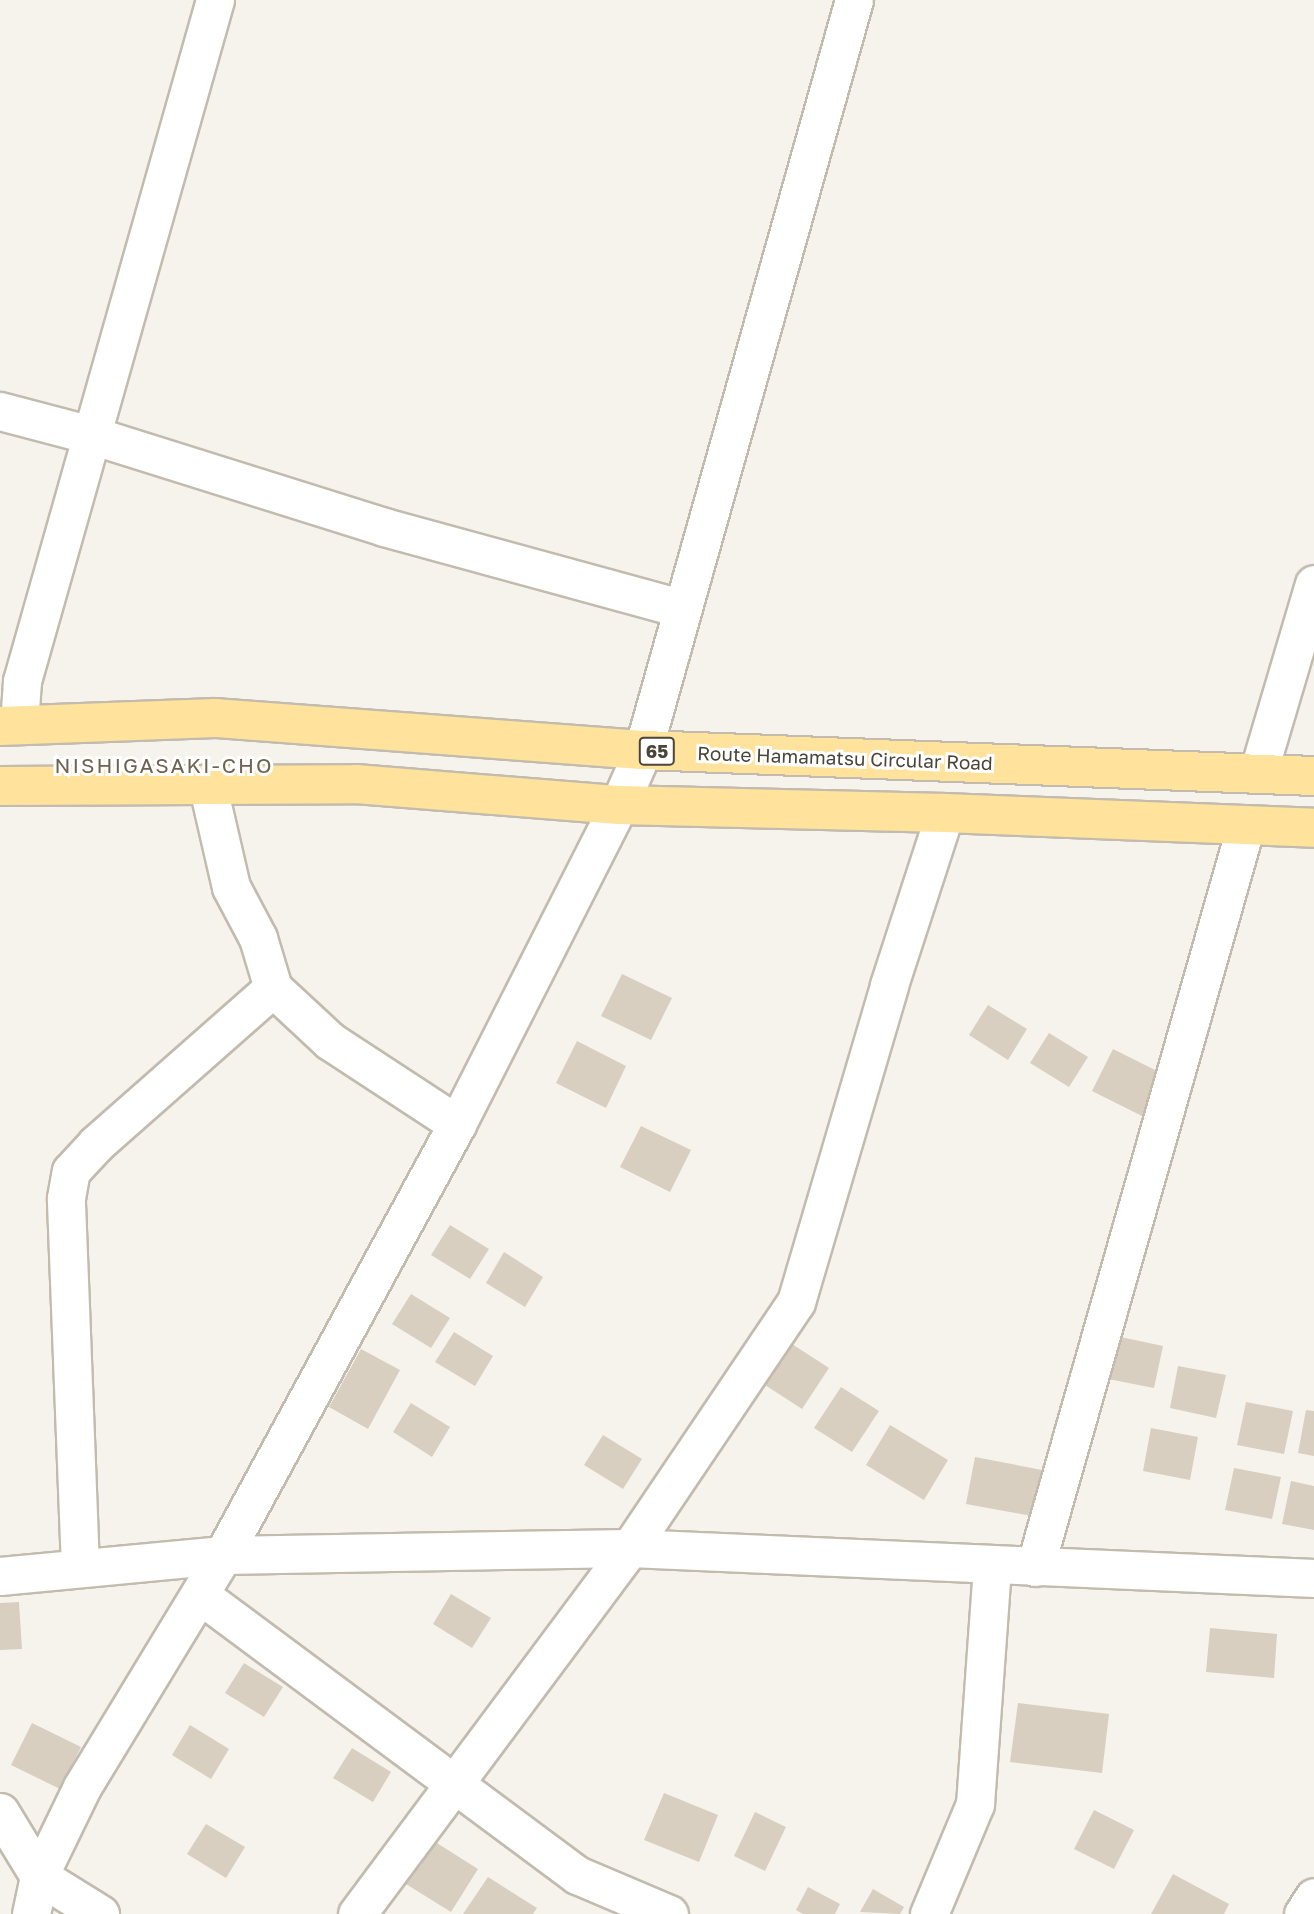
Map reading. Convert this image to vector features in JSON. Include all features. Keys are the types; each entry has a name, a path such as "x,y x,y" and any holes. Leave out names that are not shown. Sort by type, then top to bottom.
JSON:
{"main road":[{"name":"Route Hamamatsu Circular Road","path":"9,725 216,718 643,750 1314,776"},
{"path":"0,786 356,784 619,805 945,813 1314,828"}],"street":[{"path":"9,725 215,0"},
{"path":"31,1914 39,1876 82,1787 223,1555 457,1124 619,805 643,750 854,0"},
{"path":"0,411 91,435 384,527 681,608"},
{"path":"1258,774 1314,584"},
{"path":"207,783 232,887 258,938 273,988 330,1041 457,1124"},
{"path":"357,1914 452,1783 630,1548 796,1302 889,985 945,813"},
{"path":"1035,1567 1246,825"},
{"path":"80,1567 66,1198 71,1171 96,1144 273,988"},
{"path":"0,1576 223,1555 630,1548 1314,1578"},
{"path":"929,1914 975,1804 992,1565"},
{"path":"200,1595 577,1875 669,1914"},
{"path":"0,1812 39,1876 100,1914"},
{"path":"1303,1914 1314,1897"}],"building":[{"path":"622,974 672,998 651,1040 601,1016"},
{"path":"988,1005 1027,1029 1008,1060 969,1035"},
{"path":"1049,1033 1088,1057 1069,1087 1030,1063"},
{"path":"577,1041 626,1066 606,1108 556,1083"},
{"path":"1113,1049 1163,1074 1142,1116 1092,1091"},
{"path":"641,1126 691,1150 670,1192 620,1167"},
{"path":"450,1225 489,1249 470,1279 431,1255"},
{"path":"504,1252 543,1277 525,1307 486,1283"},
{"path":"411,1294 450,1318 431,1348 392,1324"},
{"path":"454,1332 493,1356 475,1386 435,1362"},
{"path":"1116,1336 1163,1346 1154,1388 1108,1379"},
{"path":"792,1344 829,1368 802,1409 765,1385"},
{"path":"361,1349 400,1370 368,1429 329,1407"},
{"path":"1178,1366 1226,1375 1216,1418 1170,1408"},
{"path":"841,1387 879,1411 852,1452 814,1428"},
{"path":"1246,1402 1293,1411 1284,1454 1237,1445"},
{"path":"411,1403 450,1427 432,1457 393,1432"},
{"path":"1306,1410 1314,1411 1314,1456 1298,1453"},
{"path":"890,1425 948,1460 924,1500 866,1465"},
{"path":"1151,1428 1198,1437 1190,1480 1143,1471"},
{"path":"603,1435 642,1459 623,1489 584,1465"},
{"path":"975,1457 1042,1470 1032,1516 966,1504"},
{"path":"1234,1468 1281,1477 1272,1519 1225,1510"},
{"path":"1291,1481 1314,1486 1314,1530 1282,1524"},
{"path":"451,1594 491,1618 472,1648 433,1624"},
{"path":"19,1602 22,1649 0,1650 0,1603"},
{"path":"1210,1628 1277,1634 1274,1678 1206,1672"},
{"path":"244,1663 283,1687 264,1717 225,1693"},
{"path":"1018,1703 1109,1714 1102,1773 1010,1762"},
{"path":"32,1723 81,1747 60,1789 11,1765"},
{"path":"190,1725 229,1749 211,1779 172,1755"},
{"path":"352,1748 391,1772 373,1802 333,1778"},
{"path":"664,1793 718,1815 699,1862 644,1840"},
{"path":"1094,1810 1134,1830 1114,1869 1074,1849"},
{"path":"755,1812 786,1827 765,1871 734,1856"},
{"path":"206,1824 245,1847 226,1878 187,1854"},
{"path":"429,1838 478,1869 451,1912 401,1881"},
{"path":"1173,1874 1229,1904 1224,1914 1151,1914"},
{"path":"488,1877 537,1908 533,1914 463,1914"},
{"path":"808,1887 840,1904 835,1914 803,1914 796,1910"},
{"path":"873,1889 904,1907 900,1914 860,1912"}],"district":[{"name":"NISHIGASAKI-CHO","path":"164,765"}]}
